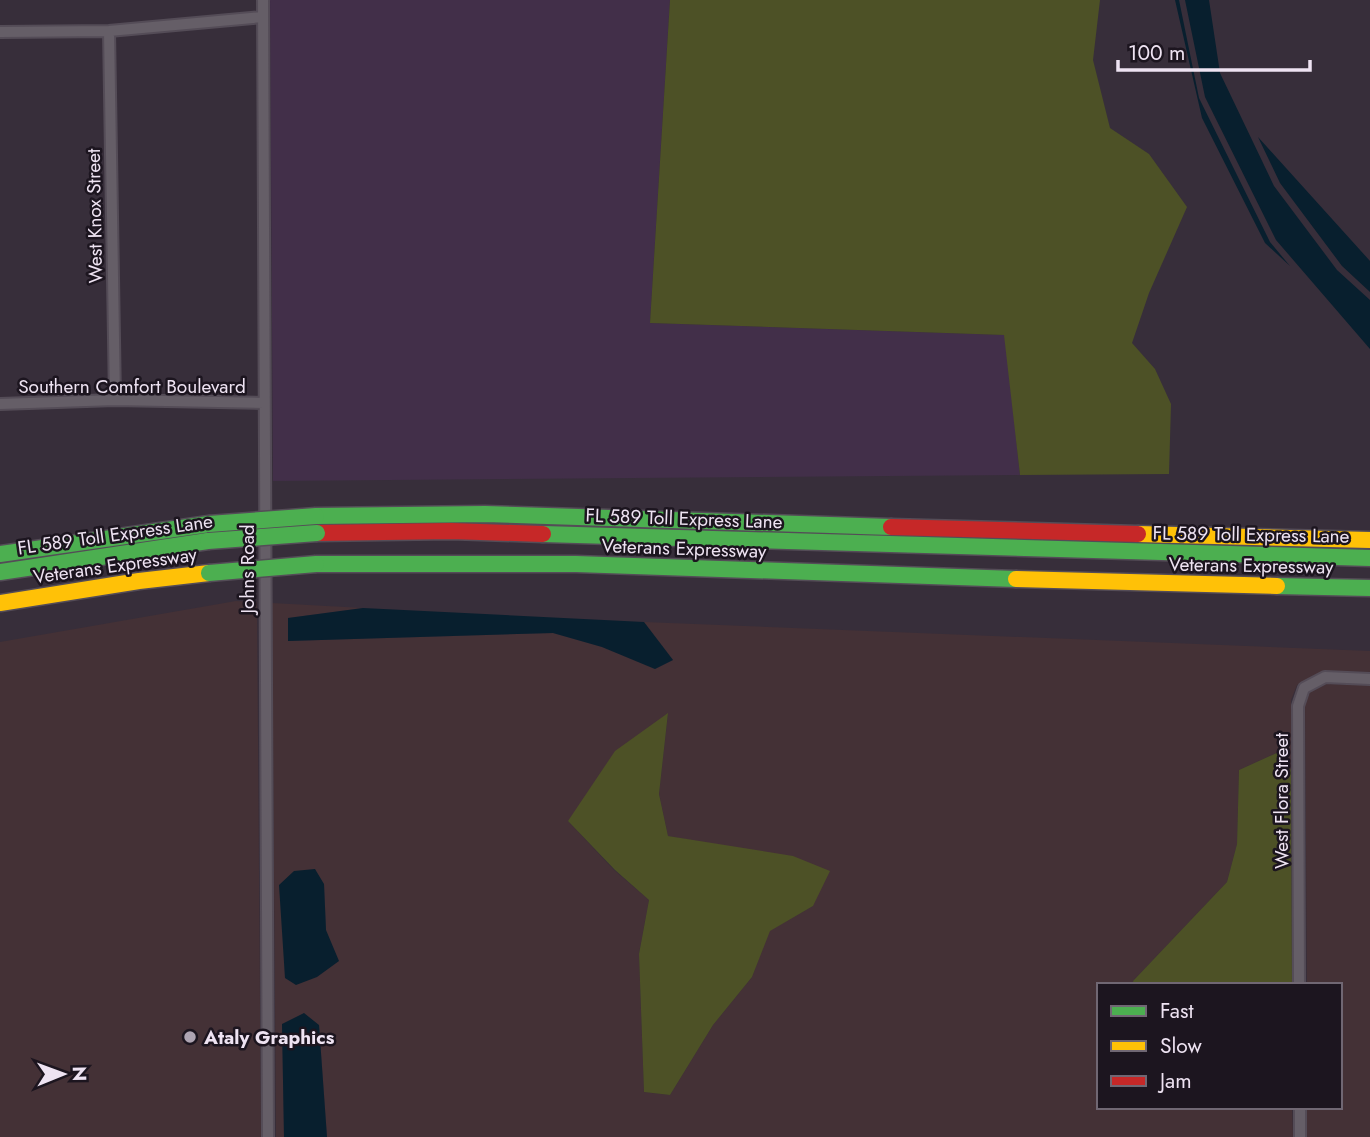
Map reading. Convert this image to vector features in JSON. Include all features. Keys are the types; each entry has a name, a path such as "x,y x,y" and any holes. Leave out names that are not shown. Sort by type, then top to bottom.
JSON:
{"highway":[{"name":"Veterans Expressway","path":"0,554 209,524 316,524 485,513 1033,532 1370,540"},
{"name":"FL 589 Toll Express Lane","path":"0,572 316,524 999,549 1370,558"},
{"name":"Veterans Expressway","path":"0,603 209,573 316,564 397,562 1370,588"}],"street":[{"name":"Johns Road","path":"262,0 268,1137"},
{"path":"0,32 109,31 263,17"},
{"name":"West Knox Street","path":"109,31 115,400"},
{"name":"Southern Comfort Boulevard","path":"0,404 115,400 264,403"},
{"name":"West Flora Street","path":"1299,983 1298,706 1304,688 1325,677 1370,679"},
{"path":"1300,1109 1300,1137"}],"shaded area":[{"path":"270,0 670,0 650,323 1005,335 1020,475 273,481"},
{"path":"236,601 257,602 261,1137 0,1137 0,642"},
{"path":"272,603 363,608 288,618 289,641 553,633 602,647 655,669 673,660 644,622 1370,651 1370,672 1325,671 1297,685 1291,700 1291,771 1283,750 1239,770 1237,844 1227,882 1134,983 1097,983 1097,1109 1292,1109 1293,1137 327,1137 319,1025 282,1024 284,1137 276,1137","holes":["668,714 659,794 668,836 729,847 813,906 769,931 752,977 713,1025 670,1095 644,1092 639,954 649,900 614,870 568,821","324,884 326,930 285,978 284,951"]},
{"path":"1327,684 1370,685 1370,1137 1307,1137 1307,1109 1342,1109 1342,983 1307,983 1305,703 1310,692"}],"green space":[{"path":"670,0 1100,0 1093,60 1110,128 1149,154 1187,207 1149,293 1132,343 1155,369 1171,404 1169,474 1020,475 1004,335 650,323"},
{"path":"668,713 659,794 668,836 793,856 830,871 813,906 770,931 752,977 713,1025 670,1095 644,1092 639,954 649,900 615,870 568,821 615,751"},
{"path":"1283,750 1291,771 1292,983 1134,983 1227,882 1237,844 1239,770"}],"water":[{"path":"1175,0 1179,0 1199,98 1270,242 1290,266 1265,243 1202,118"},
{"path":"1185,0 1209,0 1220,73 1274,186 1337,270 1370,300 1370,349 1276,240 1205,97"},
{"path":"1258,137 1370,261 1370,292 1342,266 1280,183"},
{"path":"363,608 644,622 673,660 655,669 602,647 553,633 288,641 288,618"},
{"path":"315,869 324,884 326,930 339,961 317,977 296,985 285,978 279,885 294,871"},
{"path":"304,1013 319,1025 327,1137 284,1137 282,1024"}],"traffic: fast":[{"path":"316,516 485,514 891,527"},
{"path":"209,524 316,516"},
{"path":"0,554 209,524"},
{"path":"208,541 317,533"},
{"path":"543,534 1370,558"},
{"path":"0,572 208,541"},
{"path":"316,564 576,564 1016,579"},
{"path":"209,573 316,564"},
{"path":"1277,586 1370,588"}],"traffic: slow":[{"path":"1138,534 1370,540"},
{"path":"0,603 209,573"},
{"path":"1016,579 1277,586"}],"traffic: jam":[{"path":"891,527 1138,534"},
{"path":"317,533 451,531 543,534"}],"place":[{"name":"Ataly Graphics","path":"190,1037"}]}
